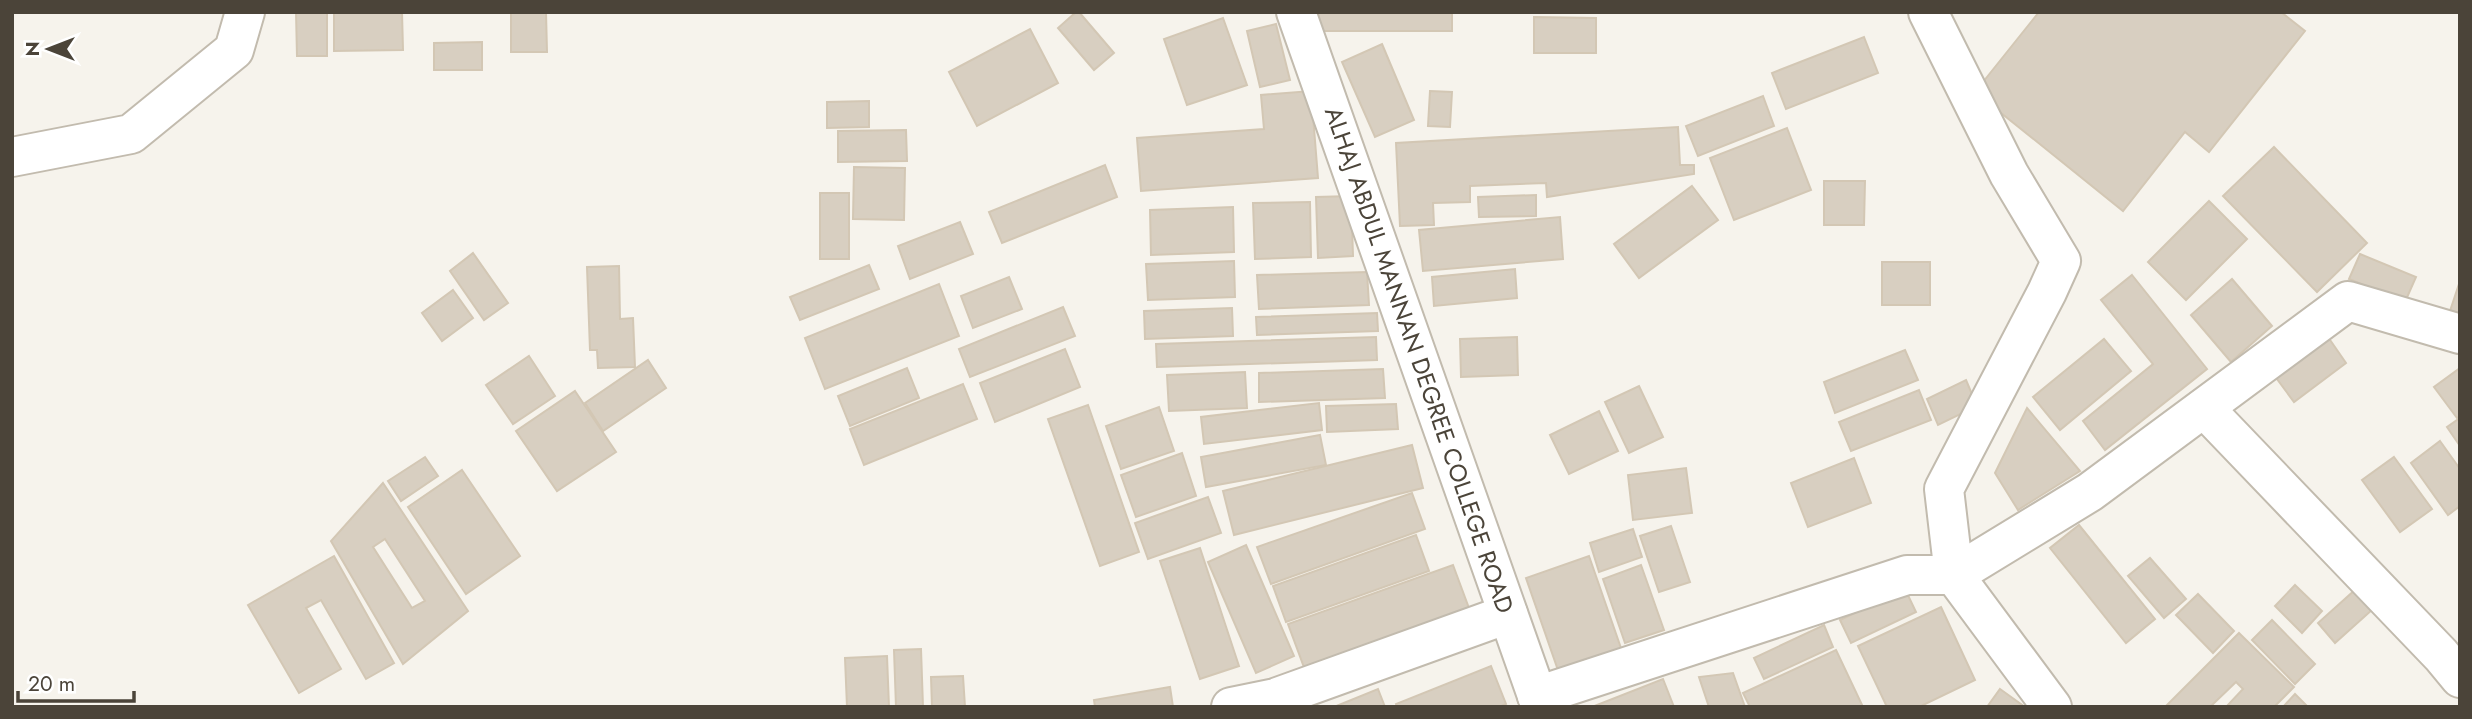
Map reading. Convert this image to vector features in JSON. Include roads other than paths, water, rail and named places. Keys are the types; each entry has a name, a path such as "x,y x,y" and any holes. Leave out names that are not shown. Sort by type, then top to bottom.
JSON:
{"street":[{"path":"12,158 131,134 234,50 245,12"},
{"name":"ALHAJ ABDUL MANNAN DEGREE COLLEGE ROAD","path":"1296,12 1539,701"},
{"path":"1928,12 2009,174 2061,261 1944,489 1954,575 2052,707"},
{"path":"1539,701 1907,575 1954,575 2090,492 2347,301 2460,334"},
{"path":"2204,408 2460,678"},
{"path":"1231,707 1275,698 1508,614"}]}
